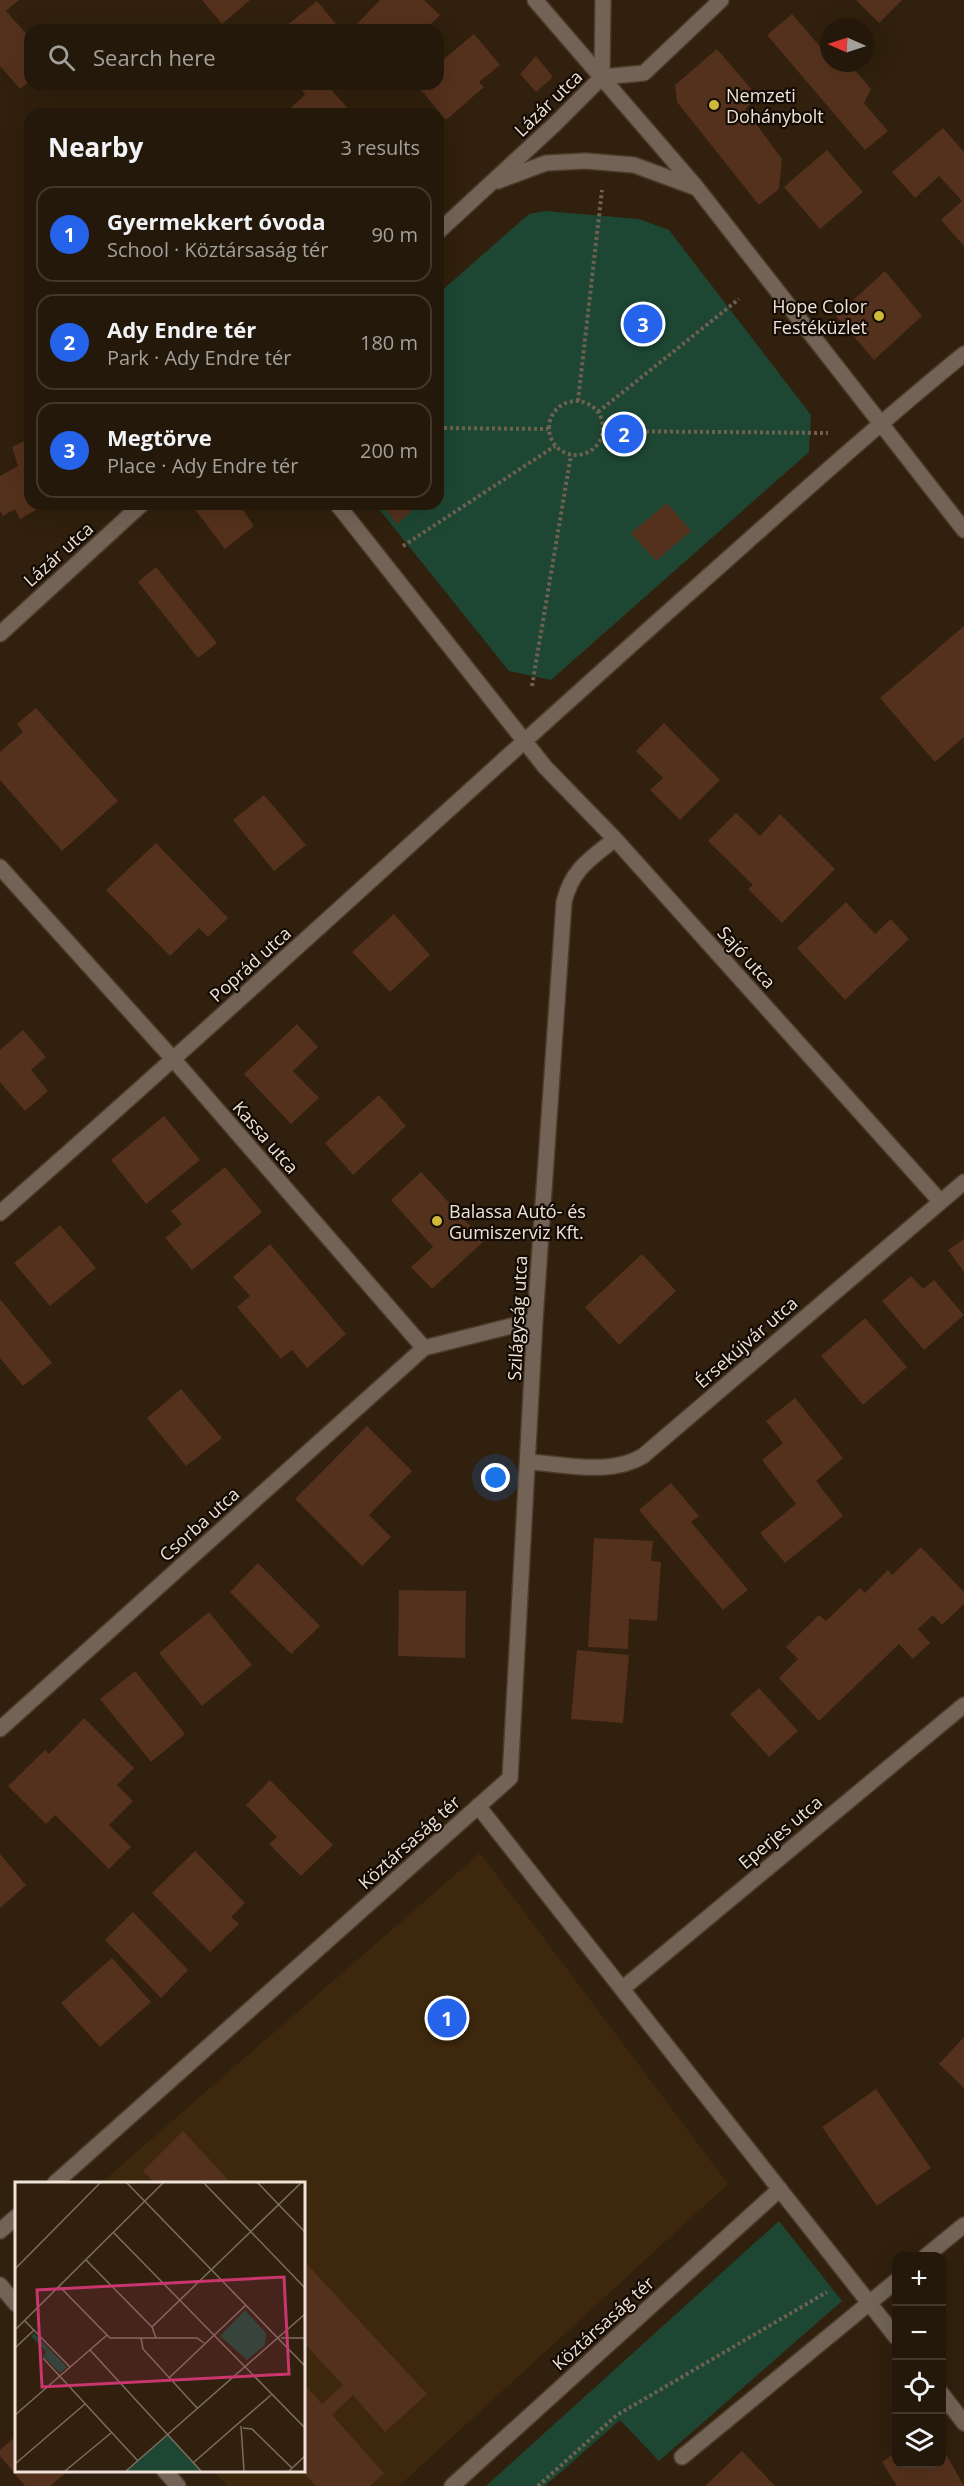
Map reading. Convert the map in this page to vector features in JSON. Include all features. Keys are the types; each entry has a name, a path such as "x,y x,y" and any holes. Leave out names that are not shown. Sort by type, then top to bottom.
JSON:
{"street":[{"path":"535,0 697,188 964,530"},
{"path":"602,76 603,0"},
{"name":"Lázár utca","path":"444,226 602,76 645,73 721,0"},
{"path":"490,184 546,163 586,161 634,165 697,188"},
{"name":"Poprád utca","path":"0,1213 174,1060 523,740 882,423 964,354"},
{"name":"Lázár utca","path":"0,634 135,510"},
{"name":"Sajó utca","path":"342,510 545,767 615,839 940,1201"},
{"name":"Szilágyság utca","path":"478,1806 510,1778 535,1320 564,902 573,876 582,865 615,839"},
{"name":"Kassa utca","path":"0,867 174,1060 424,1348"},
{"name":"Érsekújvár utca","path":"528,1462 607,1467 633,1462 643,1456 964,1182"},
{"path":"424,1348 535,1320"},
{"name":"Csorba utca","path":"0,1729 424,1348"},
{"name":"Eperjes utca","path":"622,1989 964,1706"},
{"name":"Köztársaság tér","path":"56,2182 478,1806 892,2331"},
{"name":"Köztársaság tér","path":"452,2486 780,2189"},
{"path":"0,2231 15,2218"},
{"path":"931,2252 964,2225"},
{"path":"0,2285 15,2303"},
{"path":"682,2457 892,2285"},
{"path":"946,2399 964,2423"},
{"path":"166,2471 178,2486"}],"path":[{"path":"578,401 602,190"},
{"path":"598,412 739,299"},
{"path":"578,401 592,406 598,412 604,431 593,450 584,455 571,455 559,451 548,429 552,415 561,405 578,401"},
{"path":"444,428 548,429"},
{"path":"604,431 837,433"},
{"path":"403,546 555,446"},
{"path":"532,686 571,455"},
{"path":"538,2486 617,2415 833,2289"}],"shaded area":[{"path":"480,1853 728,2184 399,2486 228,2486 213,2471 304,2471 304,2182 102,2182"}],"green space":[{"path":"546,211 639,219 669,230 811,415 809,452 551,680 509,671 380,510 444,510 444,289 529,214"},
{"path":"779,2221 842,2301 659,2461 620,2420 545,2486 486,2486"}],"building":[{"path":"0,0 19,0 6,11 24,31 24,86 20,89 0,66"},
{"path":"202,0 250,0 222,24"},
{"path":"380,0 424,0 440,15 431,24 357,24"},
{"path":"856,0 902,0 879,23"},
{"path":"317,1 336,24 288,24"},
{"path":"792,14 820,47 820,72 857,72 871,89 864,103 888,131 865,150 767,35"},
{"path":"474,34 500,65 479,82 484,87 446,120 444,108 436,108 421,90 444,90 444,59"},
{"name":"Nemzeti Dohánybolt","path":"717,49 758,97 745,109 782,159 779,189 759,205 677,102 675,85"},
{"path":"536,56 553,77 536,92 520,74"},
{"path":"302,90 331,90 348,108 291,108 305,95"},
{"path":"943,128 964,152 964,246 941,220 962,201 939,176 915,198 892,172"},
{"path":"827,150 863,192 820,229 784,187"},
{"name":"Hope Color Festéküzlet","path":"885,271 922,316 874,360 836,316"},
{"path":"24,441 24,510 36,510 20,519 15,509 3,516 0,511 0,476 18,466 12,447"},
{"path":"667,503 691,531 656,561 631,533"},
{"path":"196,510 243,510 254,526 225,549"},
{"path":"386,510 413,510 397,524"},
{"path":"156,567 217,643 198,658 138,582"},
{"path":"964,626 964,737 935,762 880,698"},
{"path":"36,708 118,801 62,851 0,780 0,752 23,732 17,724"},
{"path":"664,723 720,780 680,820 650,790 663,778 636,751"},
{"path":"264,795 306,845 274,871 233,820"},
{"path":"736,813 760,836 780,814 835,869 782,923 748,889 753,885 708,841"},
{"path":"156,843 228,918 208,937 199,928 170,956 106,890"},
{"path":"846,902 875,934 891,919 909,939 845,1000 797,948"},
{"path":"394,914 430,955 390,992 352,952"},
{"path":"297,1024 318,1047 293,1071 319,1098 291,1124 244,1074"},
{"path":"23,1030 46,1057 31,1070 48,1091 25,1111 0,1082 0,1050"},
{"path":"379,1095 406,1126 353,1175 325,1143"},
{"path":"164,1116 200,1160 146,1204 111,1160"},
{"path":"225,1167 262,1212 192,1270 165,1238 182,1224 171,1211"},
{"name":"Balassa Autó- és Gumiszerviz Kft.","path":"421,1172 484,1241 432,1289 411,1267 433,1247 391,1200"},
{"path":"60,1225 96,1268 50,1306 14,1263"},
{"path":"964,1239 964,1272 948,1250"},
{"path":"270,1244 346,1334 307,1368 292,1350 281,1359 237,1307 250,1296 233,1277"},
{"path":"642,1254 676,1291 619,1345 585,1307"},
{"path":"911,1276 923,1289 934,1280 964,1315 924,1350 882,1301"},
{"path":"0,1299 52,1363 23,1386 0,1358"},
{"path":"865,1318 907,1367 863,1405 821,1356"},
{"path":"181,1389 222,1438 186,1466 147,1418"},
{"path":"795,1398 843,1458 816,1481 843,1516 785,1563 760,1533 796,1504 762,1460 783,1443 766,1421"},
{"path":"367,1426 412,1471 369,1515 391,1537 362,1566 295,1499"},
{"path":"671,1483 699,1516 691,1522 748,1590 723,1610 639,1510"},
{"path":"594,1538 653,1541 651,1561 661,1562 657,1621 629,1619 628,1649 588,1647"},
{"path":"921,1547 964,1592 964,1604 942,1625 933,1615 918,1629 930,1643 913,1659 899,1644 819,1721 779,1678 798,1659 786,1647 819,1615 826,1621 860,1588 865,1593 888,1570 892,1575"},
{"path":"258,1563 320,1626 291,1654 230,1592"},
{"path":"399,1590 466,1591 465,1658 398,1656"},
{"path":"209,1612 252,1665 202,1706 159,1653"},
{"path":"577,1650 629,1655 623,1723 571,1719"},
{"path":"135,1671 185,1734 151,1762 100,1699"},
{"path":"759,1688 798,1731 769,1757 730,1714"},
{"path":"84,1718 134,1768 117,1785 133,1801 109,1825 131,1847 109,1869 55,1815 46,1824 8,1786 45,1750 49,1754"},
{"path":"270,1780 333,1845 301,1876 269,1844 277,1837 246,1805"},
{"path":"195,1851 245,1903 231,1917 239,1924 210,1952 152,1893"},
{"path":"0,1854 26,1885 0,1908"},
{"path":"133,1912 188,1970 161,1998 105,1940"},
{"path":"112,1958 151,2002 100,2047 61,2003"},
{"path":"964,2037 964,2088 939,2064"},
{"path":"876,2089 931,2168 877,2206 822,2127"},
{"path":"183,2131 230,2182 154,2182 143,2171"},
{"path":"304,2261 427,2394 385,2432 353,2395 332,2415 384,2473 370,2486 316,2486 302,2471 304,2471 304,2384 322,2404 343,2385 304,2343"},
{"path":"15,2437 15,2471 69,2471 50,2486 25,2486 0,2456 0,2450"},
{"path":"742,2451 775,2486 705,2486"},
{"path":"946,2454 964,2486 897,2486 882,2462 892,2455 892,2468 946,2468"}],"place":[{"name":"Nemzeti Dohánybolt","path":"714,105"},
{"name":"Hope Color Festéküzlet","path":"879,316"},
{"name":"Megtörve","path":"643,324"},
{"name":"Ady Endre tér","path":"624,434"},
{"name":"Balassa Autó- és Gumiszerviz Kft.","path":"437,1221"},
{"name":"Gyermekkert óvoda","path":"447,2018"}]}
